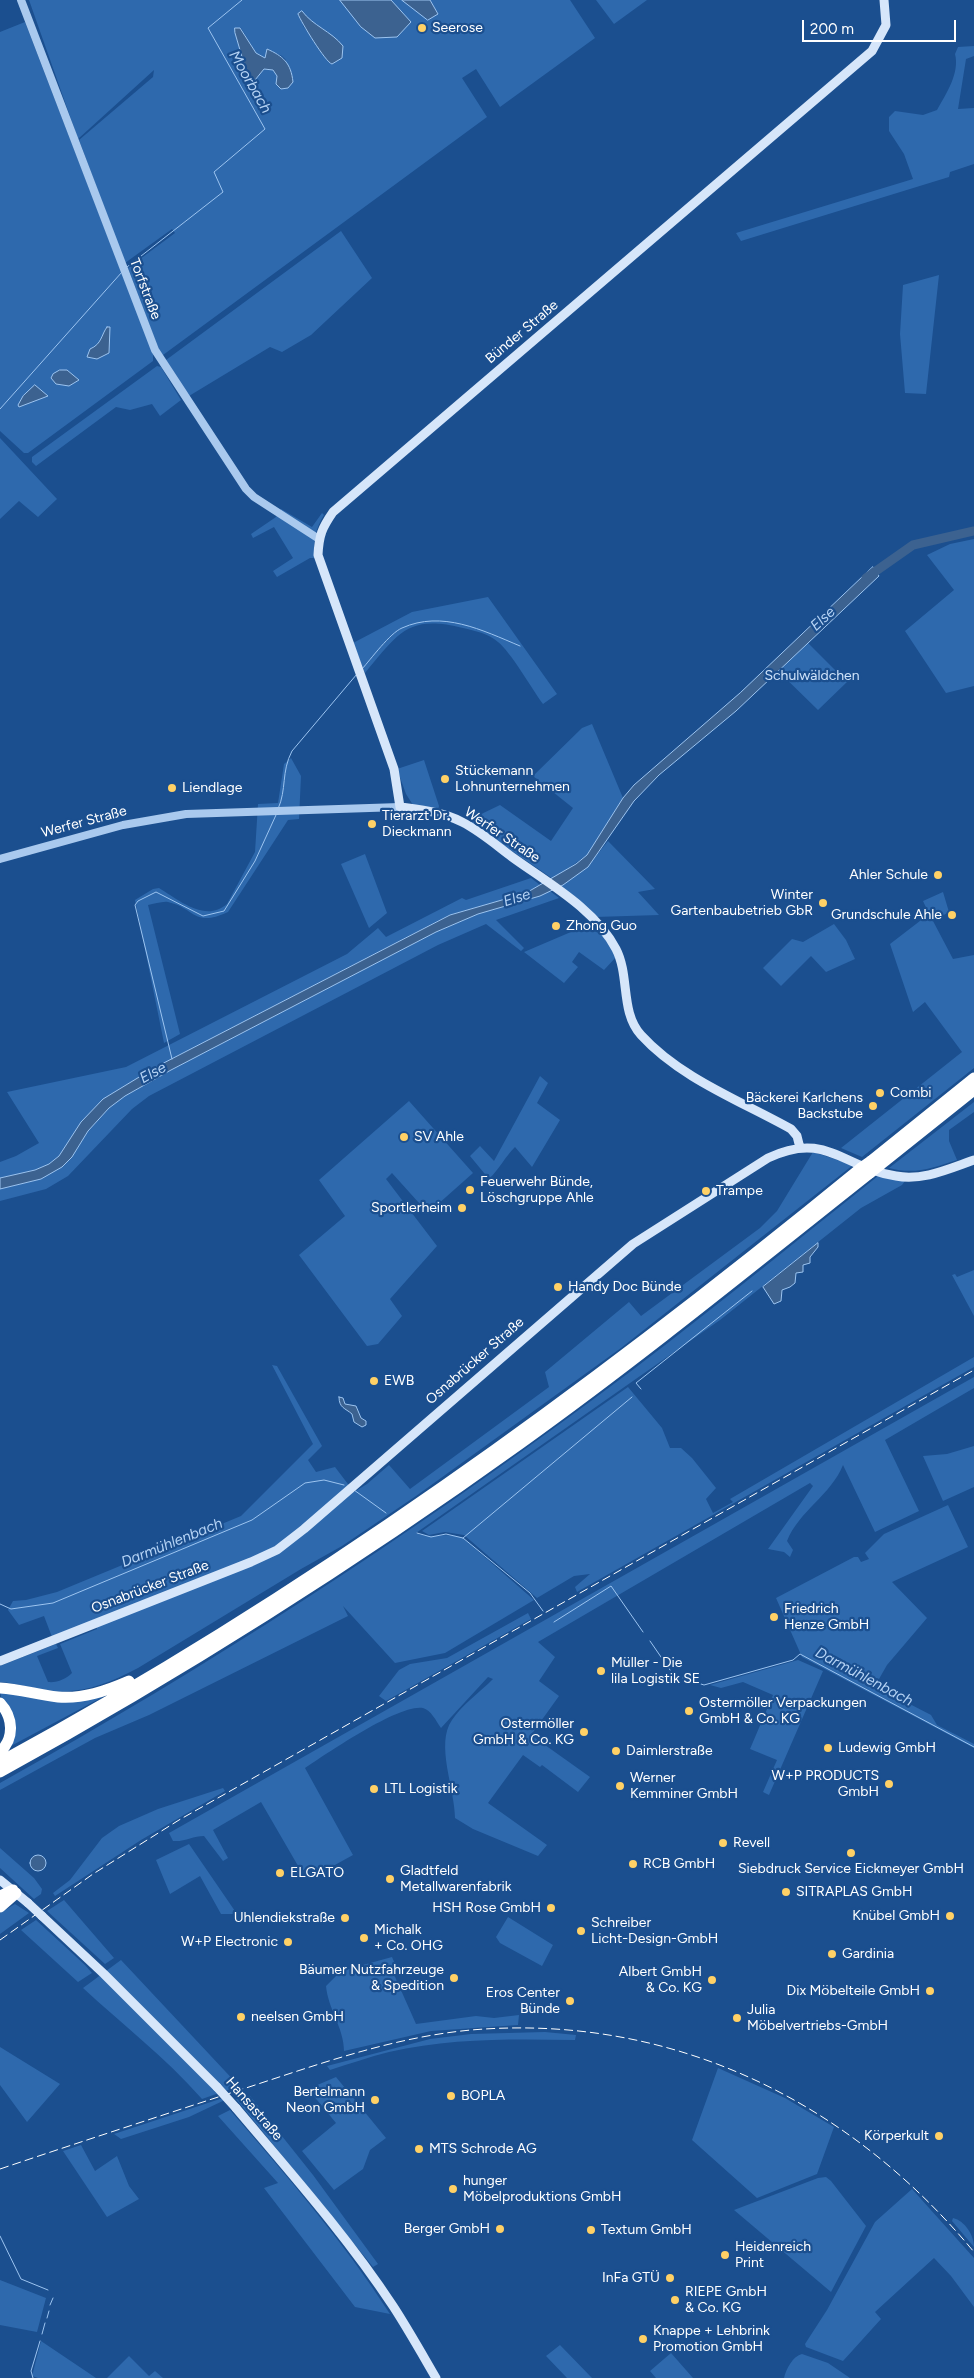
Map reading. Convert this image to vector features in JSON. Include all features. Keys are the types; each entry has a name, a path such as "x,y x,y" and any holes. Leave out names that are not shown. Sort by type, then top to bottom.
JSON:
{"highway":[{"path":"871,1167 974,1078"},
{"path":"0,1772 164,1678 312,1586 446,1496 871,1167 974,1090"},
{"path":"0,1762 166,1667 298,1584 418,1504 615,1367"},
{"path":"0,1688 58,1697 77,1697 111,1689 166,1667"},
{"path":"0,1703 10,1719 11,1728 9,1737 0,1752"},
{"path":"0,1896 14,1891"},
{"path":"0,1907 14,1891"}],"main road":[{"name":"Bünder Straße","path":"319,539 321,530 333,512 872,51 886,25 884,0"},
{"path":"319,539 318,555 383,738 398,786 400,807"},
{"name":"Werfer Straße","path":"400,807 436,812 462,822 563,894 600,928 616,949 624,972 630,1015 641,1034 666,1056 704,1083 791,1129 797,1136 800,1148"},
{"name":"Osnabrücker Straße","path":"0,1661 252,1562 277,1550 304,1529 633,1244 751,1168 785,1150 800,1148 832,1151 882,1173 909,1178 925,1176 974,1160"},
{"name":"Hansastraße","path":"0,1874 14,1891"},
{"name":"Hansastraße","path":"0,1880 28,1903 101,1971 236,2108 308,2192 359,2258 393,2306 436,2378"}],"street":[{"name":"Torfstraße","path":"21,0 160,360 246,489 262,502 319,539"},
{"name":"Werfer Straße","path":"0,859 117,826 186,814 400,807"}],"green space":[{"path":"29,0 340,0 345,5 411,23 391,0 402,0 419,11 438,14 430,0 570,0 595,38 500,107 476,69 462,78 487,117 163,355 160,353 128,268 175,233 172,229 125,263 79,140 153,77 154,70 78,139","holes":["302,11 309,20 328,32 316,43 303,26","235,28 241,28 256,53 265,58 267,49 286,60 281,89 276,84 277,76 273,70 264,69 255,80 249,83 243,76 245,67"]},
{"path":"596,0 647,0 614,24"},
{"path":"25,22 153,354 153,361 28,453 24,453 0,431 0,32"},
{"path":"974,46 974,56 966,59 958,109 974,108 974,164 950,172 949,177 741,241 736,233 913,179 904,154 889,131 889,117 895,111 923,115 937,110 954,76 956,69 955,54 958,47"},
{"path":"341,231 372,278 311,335 282,352 270,347 189,396 166,360"},
{"path":"939,275 926,394 905,393 900,334 903,285"},
{"path":"157,366 161,367 181,400 160,416 152,404 130,410 116,407 36,466 32,462 32,457"},
{"path":"0,438 57,499 38,517 19,501 0,519"},
{"path":"281,509 312,527 322,513 324,515 315,536 315,558 310,558 277,577 273,571 293,558 274,527 253,538 251,534 276,517"},
{"path":"974,539 974,686 946,693 905,631 954,590 927,555 950,544"},
{"path":"488,597 557,694 543,704 515,662 498,642 490,636 481,633 444,624 416,626 405,631 386,648 365,673 353,643 412,612"},
{"name":"Schulwäldchen","path":"808,643 847,682 818,710 777,670"},
{"path":"592,724 623,798 587,855 553,879 471,823 473,818 500,805 551,841 573,808 533,776 582,728"},
{"path":"291,758 301,776 299,819 288,820 228,912 208,918 195,915 184,908 168,902 148,905 180,1034 164,1043 135,900 153,889 159,888 192,908 210,911 219,909 227,904 255,852 258,804 278,803 284,764"},
{"path":"424,760 439,806 438,810 413,805 406,794 397,769"},
{"path":"608,841 655,889 638,892 659,915 595,917 559,887 588,866"},
{"path":"365,854 387,913 369,928 341,864"},
{"path":"531,878 540,885 526,893 449,915 154,1068 70,1140 59,1156 49,1164 35,1170 0,1178 0,1162 16,1156 39,1143 7,1092 126,1067 347,954 378,928 386,937 462,898 466,900"},
{"path":"550,891 559,898 496,920 524,948 521,951 486,924 438,945 149,1096 132,1109 68,1176 46,1189 0,1201 0,1189 41,1179 72,1157 88,1131 109,1108 125,1096 171,1070 436,932 478,914"},
{"path":"943,892 949,912 933,921 953,959 974,955 974,1068 862,1157 841,1148 962,1052 925,1002 913,1012 890,944 929,914 923,901"},
{"path":"592,923 605,936 617,956 604,970 579,952 572,962 578,967 564,983 524,952"},
{"path":"834,924 846,940 855,959 826,972 811,956 781,986 763,968 792,939 803,942"},
{"path":"540,1076 548,1083 537,1103 560,1120 532,1167 515,1147 489,1179 470,1156 480,1146 494,1161"},
{"path":"409,1101 473,1173 428,1213 392,1173 386,1179 437,1246 390,1299 402,1316 378,1344 367,1346 299,1255 345,1216 319,1180"},
{"path":"974,1102 974,1112 949,1130 949,1141 957,1160 915,1171 889,1168"},
{"path":"813,1152 853,1165 621,1348 416,1496 342,1546 138,1668 116,1679 94,1687 70,1691 40,1689 0,1682 0,1666 56,1644 58,1648 37,1656 48,1682 64,1679 72,1673 60,1644 97,1629 95,1621 52,1637 44,1616 19,1625 8,1610 13,1601 26,1600 57,1592 241,1516 313,1444 272,1365 277,1366 322,1446 308,1460 316,1472 335,1467 354,1492 367,1484 389,1465 410,1489 549,1387 545,1372 629,1302 641,1316 760,1228 777,1211"},
{"path":"878,1176 905,1181 902,1185 861,1208 720,1320 416,1533 428,1536 451,1535 463,1538 534,1600 445,1653 395,1663 343,1606 348,1616 149,1715 95,1738 0,1790 0,1783 229,1648 451,1501 631,1371"},
{"path":"974,1270 974,1316 952,1275 955,1274 957,1277"},
{"path":"974,1357 974,1367 577,1592 575,1587 590,1574 574,1576 537,1598 464,1535 445,1532 429,1535 422,1531 628,1387 662,1428 670,1448 681,1448 692,1458 716,1488 706,1499 713,1513 733,1502 730,1499"},
{"path":"974,1377 974,1388 885,1440 919,1511 875,1532 843,1465 831,1485 792,1530 787,1541 793,1550 790,1557 784,1552 768,1549 813,1486 810,1483 538,1642 555,1657 539,1681 559,1696 531,1735 590,1777 578,1792 542,1765 540,1767 523,1755 488,1803 547,1845 538,1856 473,1829 455,1818 445,1754 447,1730 461,1709 493,1679 488,1677 441,1728 426,1709 412,1709 398,1713 363,1731 305,1768 353,1855 313,1877 308,1868 301,1871 261,1802 213,1830 228,1858 223,1861 204,1836 173,1841 169,1833"},
{"path":"974,1446 974,1487 943,1501 923,1456 947,1454"},
{"path":"948,1505 968,1547 892,1582 927,1618 887,1665 875,1686 931,1715 937,1725 974,1744 974,1748 802,1657 776,1598 854,1557 858,1557 861,1562 869,1559 865,1553 884,1534"},
{"path":"528,1613 531,1619 386,1701 379,1696 399,1670 410,1664 447,1658"},
{"path":"798,1660 823,1671 769,1795 763,1792 777,1760 750,1749 773,1695 743,1682 721,1688 710,1685"},
{"path":"0,1690 11,1690 110,1693 9,1747"},
{"path":"223,1788 225,1791 141,1840 55,1896 53,1893 70,1880 102,1838 119,1826 158,1809"},
{"path":"189,1844 237,1914 221,1914 200,1876 170,1894 156,1860"},
{"path":"0,1848 34,1878 42,1889 41,1894 34,1899 0,1868"},
{"path":"64,1900 114,1958 105,1964 47,1911"},
{"path":"15,1904 29,1913 0,1934 0,1913"},
{"path":"508,1917 553,1945 542,1966 500,1943 496,1937"},
{"path":"36,1920 92,1973 78,1982 21,1930"},
{"path":"392,1957 395,1964 392,1970 416,2024 476,2016 494,2018 519,2015 518,2025 431,2031 344,2051 341,2034 326,1986 341,1971"},
{"path":"121,1960 239,2086 202,2099 158,2055 83,1988"},
{"path":"545,2032 576,2035 575,2040 505,2040 435,2044 389,2052 330,2070 327,2066 430,2039 471,2034"},
{"path":"0,2047 60,2084 27,2122 0,2085"},
{"path":"718,2068 785,2098 834,2127 817,2174 757,2198 692,2140"},
{"path":"336,2077 386,2138 370,2150 363,2169 334,2190 302,2151 336,2123 308,2089"},
{"path":"250,2096 313,2175 378,2264 373,2267 236,2099"},
{"path":"226,2097 227,2099 189,2117 121,2139 114,2134"},
{"path":"230,2110 334,2235 390,2314 355,2307 264,2188 278,2183 218,2116"},
{"path":"81,2145 95,2171 117,2156 129,2186 139,2199 107,2217 63,2151"},
{"path":"826,2177 866,2226 831,2292 734,2210 818,2178"},
{"path":"912,2189 974,2258 974,2307 951,2276 934,2258 875,2312 881,2319 843,2361 806,2347 805,2344 827,2310 875,2222"},
{"path":"953,2218 961,2222 968,2229 974,2242 974,2247 952,2221"},
{"path":"0,2280 46,2298 37,2332 0,2325"},
{"path":"41,2341 96,2378 38,2378 32,2376"},
{"path":"560,2345 592,2378 567,2378 546,2356"},
{"path":"671,2353 693,2378 656,2378 650,2371"},
{"path":"802,2354 828,2363 850,2378 784,2378 790,2363"},
{"path":"129,2356 149,2376 155,2371 163,2378 107,2378"}],"water":[{"path":"340,0 391,0 411,22 397,37 375,38 361,27"},
{"path":"402,0 430,0 438,14 428,20"},
{"path":"302,11 311,21 333,36 343,46 342,58 332,64 329,62 314,42 300,18 298,14"},
{"path":"235,28 240,28 256,53 265,58 267,49 278,54 285,61 292,75 293,82 288,88 281,89 276,84 277,76 273,70 264,69 255,80 249,83 243,76 245,67"},
{"path":"107,327 110,327 109,353 97,359 87,357 90,349 99,342"},
{"path":"60,370 67,370 79,380 69,386 56,384 51,378 53,374"},
{"path":"35,385 48,396 19,407 18,405 23,396"},
{"path":"873,567 879,576 736,711 659,775 634,801 588,867 563,885 540,896 478,914 436,932 171,1070 125,1096 109,1108 88,1131 72,1157 62,1167 41,1179 0,1189 0,1178 35,1170 49,1164 59,1156 81,1122 103,1099 154,1068 450,915 526,893 576,864 587,855 623,798 634,785 740,693"},
{"path":"818,1243 818,1247 810,1257 810,1263 803,1265 803,1272 796,1273 795,1283 782,1290 781,1301 774,1304 763,1287"},
{"path":"339,1397 343,1398 345,1404 356,1406 361,1418 366,1421 366,1425 362,1427 354,1422 352,1414 341,1406"},
{"path":"38,1855 44,1857 46,1863 44,1869 38,1871 32,1869 30,1863 32,1857"}],"waterway":[{"name":"Moorbach","path":"127,267 223,192 214,172 265,129 208,28 242,0"},
{"name":"Moorbach","path":"0,409 122,272"},
{"name":"Else","path":"866,578 913,545 974,531"},
{"path":"362,669 392,635 402,628 417,623 432,621 462,624 520,646"},
{"path":"278,809 281,802 286,766 292,751 357,674"},
{"path":"172,1059 135,905 138,901 156,892 203,916 224,911 255,861 276,815"},
{"path":"641,1389 636,1383 752,1291"},
{"path":"463,1538 632,1397"},
{"name":"Darmühlenbach","path":"0,1604 11,1609 53,1603 252,1520 305,1483 324,1480 344,1485"},
{"name":"Darmühlenbach","path":"354,1490 386,1513"},
{"name":"Darmühlenbach","path":"417,1533 431,1537 446,1534 463,1538 530,1593 543,1611"},
{"name":"Darmühlenbach","path":"554,1622 611,1586 643,1632"},
{"name":"Darmühlenbach","path":"650,1641 670,1670"},
{"name":"Darmühlenbach","path":"683,1678 704,1685 793,1660 800,1654 974,1747"},
{"path":"0,2236 21,2279 48,2290"},
{"path":"50,2305 53,2298"},
{"path":"47,2318 49,2311"},
{"path":"42,2334 45,2323"},
{"path":"33,2378 31,2371 40,2341"}],"railway":[{"path":"0,1940 93,1874 179,1820 974,1370"},
{"path":"0,2169 359,2052 443,2033 471,2030 545,2028 616,2036 685,2053 751,2078 813,2111 871,2151 925,2198 974,2252"}],"place":[{"name":"Seerose","path":"422,28"},
{"name":"Stückemann Lohnunternehmen","path":"445,779"},
{"name":"Liendlage","path":"172,788"},
{"name":"Tierarzt Dr. Dieckmann","path":"372,824"},
{"name":"Ahler Schule","path":"938,875"},
{"name":"Winter Gartenbaubetrieb GbR","path":"823,903"},
{"name":"Grundschule Ahle","path":"952,915"},
{"name":"Zhong Guo","path":"556,926"},
{"name":"Combi","path":"880,1093"},
{"name":"Bäckerei Karlchens Backstube","path":"873,1106"},
{"name":"SV Ahle","path":"404,1137"},
{"name":"Feuerwehr Bünde, Löschgruppe Ahle","path":"470,1190"},
{"name":"Trampe","path":"706,1191"},
{"name":"Sportlerheim","path":"462,1208"},
{"name":"Handy Doc Bünde","path":"558,1287"},
{"name":"EWB","path":"374,1381"},
{"name":"Friedrich Henze GmbH","path":"774,1617"},
{"name":"Müller - Die lila Logistik SE","path":"601,1671"},
{"name":"Ostermöller Verpackungen GmbH & Co. KG","path":"689,1711"},
{"name":"Ostermöller GmbH & Co. KG","path":"584,1732"},
{"name":"Ludewig GmbH","path":"828,1748"},
{"name":"Daimlerstraße","path":"616,1751"},
{"name":"W+P PRODUCTS GmbH","path":"889,1784"},
{"name":"Werner Kemminer GmbH","path":"620,1786"},
{"name":"LTL Logistik","path":"374,1789"},
{"name":"Revell","path":"723,1843"},
{"name":"Siebdruck Service Eickmeyer GmbH","path":"851,1853"},
{"name":"RCB GmbH","path":"633,1864"},
{"name":"ELGATO","path":"280,1873"},
{"name":"Gladtfeld Metallwarenfabrik","path":"390,1879"},
{"name":"SITRAPLAS GmbH","path":"786,1892"},
{"name":"HSH Rose GmbH","path":"551,1908"},
{"name":"Knübel GmbH","path":"950,1916"},
{"name":"Uhlendiekstraße","path":"345,1918"},
{"name":"Schreiber Licht-Design-GmbH","path":"581,1931"},
{"name":"Michalk + Co. OHG","path":"364,1938"},
{"name":"W+P Electronic","path":"288,1942"},
{"name":"Gardinia","path":"832,1954"},
{"name":"Bäumer Nutzfahrzeuge & Spedition","path":"454,1978"},
{"name":"Albert GmbH & Co. KG","path":"712,1980"},
{"name":"Dix Möbelteile GmbH","path":"930,1991"},
{"name":"Eros Center Bünde","path":"570,2001"},
{"name":"neelsen GmbH","path":"241,2017"},
{"name":"Julia Möbelvertriebs-GmbH","path":"737,2018"},
{"name":"BOPLA","path":"451,2096"},
{"name":"Bertelmann Neon GmbH","path":"375,2100"},
{"name":"Körperkult","path":"939,2136"},
{"name":"MTS Schrode AG","path":"419,2149"},
{"name":"hunger Möbelproduktions GmbH","path":"453,2189"},
{"name":"Berger GmbH","path":"500,2229"},
{"name":"Textum GmbH","path":"591,2230"},
{"name":"Heidenreich Print","path":"725,2255"},
{"name":"InFa GTÜ","path":"670,2278"},
{"name":"RIEPE GmbH & Co. KG","path":"675,2300"},
{"name":"Knappe + Lehbrink Promotion GmbH","path":"643,2339"}]}
